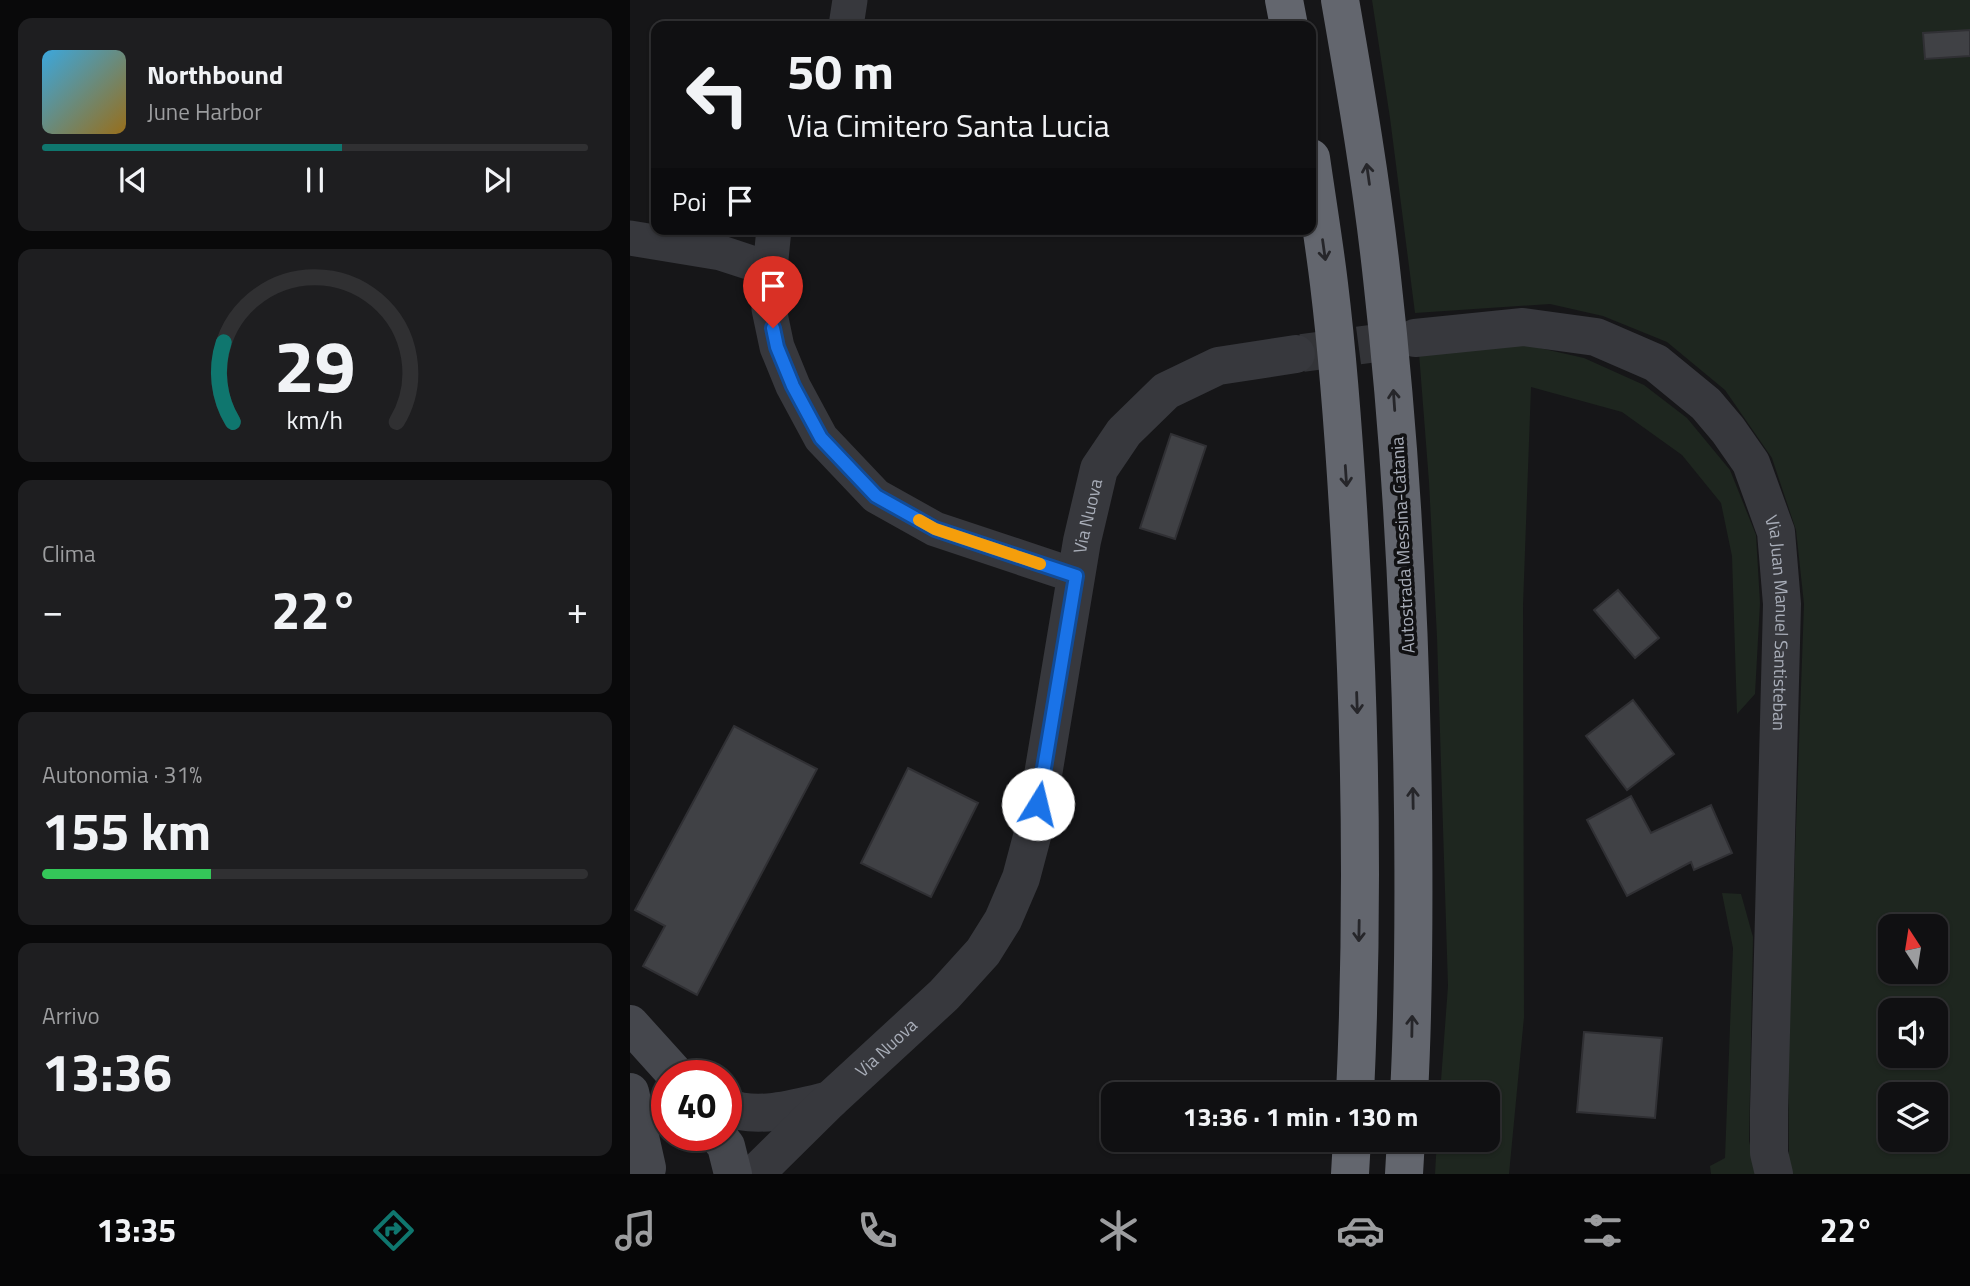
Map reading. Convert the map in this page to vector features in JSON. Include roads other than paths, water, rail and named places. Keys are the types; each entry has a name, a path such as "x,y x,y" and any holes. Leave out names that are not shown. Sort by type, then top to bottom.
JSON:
{"highway":[{"path":"1284,0 1288,21"},
{"name":"Autostrada Messina-Catania","path":"1340,0 1364,140 1382,276 1401,491 1412,738 1414,922 1410,1082"},
{"path":"1316,193 1341,401 1354,623 1359,742 1360,880 1355,1082"},
{"path":"1350,1174 1351,1152"},
{"path":"1404,1174 1405,1152"}],"main road":[{"path":"630,1024 663,1060"},
{"path":"630,1092 647,1171"},
{"path":"647,1171 654,1151"},
{"path":"727,1151 733,1174"}],"street":[{"path":"847,21 850,0"},
{"path":"773,235 769,309 777,347 793,386 821,438 876,496 935,529 1076,576"},
{"path":"630,238 721,253 770,269"},
{"name":"Via Juan Manuel Santisteban","path":"1415,338 1523,327 1595,337 1656,363 1678,380 1706,404 1751,463 1776,533 1782,604 1769,1110 1769,1153 1774,1174"},
{"name":"Via Nuova","path":"755,1174 830,1100 944,995 983,952 1003,920 1021,878 1034,829 1082,541 1099,469 1124,432 1166,391 1218,366 1296,354"},
{"path":"742,1118 783,1112 830,1100"}],"tunnel":[{"path":"1302,353 1415,338"}]}
